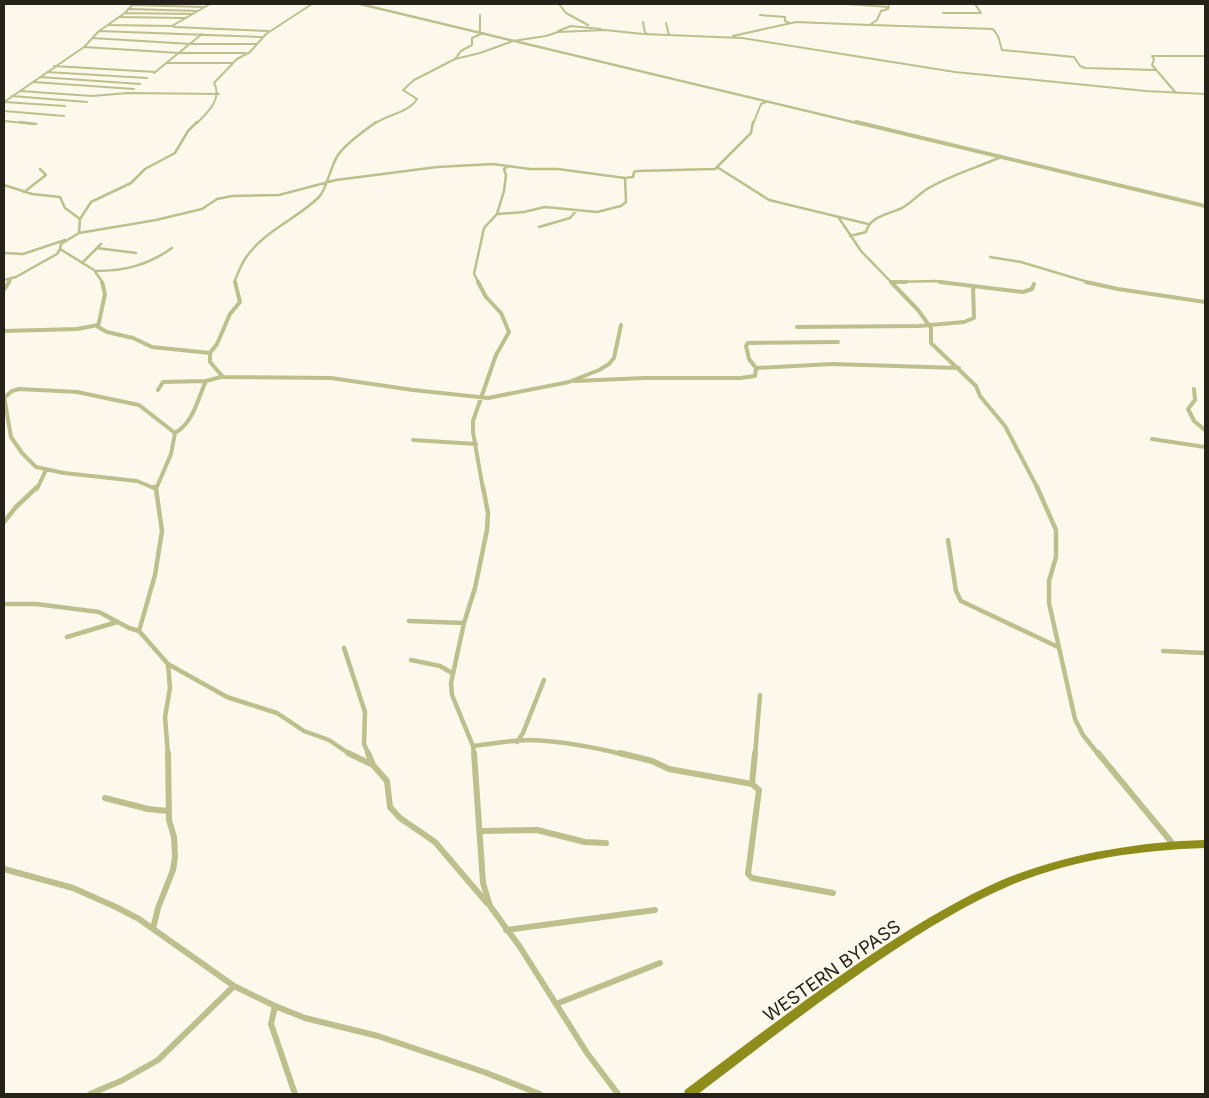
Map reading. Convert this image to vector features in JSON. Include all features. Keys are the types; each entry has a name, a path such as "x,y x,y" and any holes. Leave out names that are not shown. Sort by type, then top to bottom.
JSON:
{"main road":[{"name":"WESTERN BYPASS","path":"689,1094 887,948 983,893 1045,869 1104,855 1173,844 1205,844"}],"street":[{"path":"4,102 84,47 99,31 125,13 133,4 205,7"},
{"path":"172,26 210,4"},
{"path":"79,233 80,219 91,202 131,184 145,169 174,153 188,132 211,108 218,94 214,83 233,63 247,53 261,37 286,23 312,4"},
{"path":"360,4 1205,206"},
{"path":"559,4 566,13 591,27"},
{"path":"847,4 889,5 888,10 879,13 877,20 872,25"},
{"path":"943,13 981,13 974,4"},
{"path":"128,9 199,11"},
{"path":"125,13 193,14"},
{"path":"478,32 480,31 480,15"},
{"path":"760,15 784,16 785,21 791,23"},
{"path":"120,16 186,18"},
{"path":"643,22 645,33 649,34"},
{"path":"666,22 669,35"},
{"path":"729,37 791,23 993,29 998,36 1002,50 1057,57 1074,57 1080,66 1085,68 1156,70"},
{"path":"108,25 269,31"},
{"path":"221,376 210,362 210,353 218,341 221,330 229,315 238,307 240,302 235,280 241,263 266,237 296,217 320,196 325,189 325,182 338,155 351,142 382,117 405,109 416,102 417,99 404,91 404,89 414,80 455,59 480,53 513,41 546,36 569,26 591,27 604,30"},
{"path":"556,32 604,30 729,37 954,72 1176,93 1205,94"},
{"path":"99,31 261,37"},
{"path":"128,93 202,34"},
{"path":"455,59 461,51 472,45 472,38 484,34"},
{"path":"92,38 191,44 256,44"},
{"path":"84,47 179,53 247,53"},
{"path":"1176,93 1152,65 1154,59 1152,56 1205,56"},
{"path":"166,63 233,63"},
{"path":"54,66 155,72"},
{"path":"47,72 147,78"},
{"path":"40,77 140,84"},
{"path":"33,82 134,89"},
{"path":"20,90 81,95 128,93 218,94"},
{"path":"12,96 87,102"},
{"path":"4,102 65,106"},
{"path":"4,280 10,279 57,254 61,244 79,233 156,220 205,208 217,199 232,196 279,195 325,182 437,167 489,164 507,167 558,169 624,178 633,177 634,172 637,171 715,169 718,164 728,158 751,132 752,123 761,104 766,102"},
{"path":"4,111 64,116"},
{"path":"4,121 36,124"},
{"path":"850,236 866,232 868,224 904,207 929,188 952,176 976,168 1001,156"},
{"path":"717,166 763,198 785,205 868,224"},
{"path":"490,906 483,882 473,746 452,695 452,673 475,588 487,530 488,513 474,421 496,355 509,332 501,313 486,297 474,277 484,228 497,214 504,191 506,175 504,170 507,167"},
{"path":"24,192 46,175 40,169"},
{"path":"497,214 524,212 545,207 602,211 624,205 626,202 624,178"},
{"path":"4,186 16,188 24,192 60,197 66,208 80,219"},
{"path":"539,227 570,218 577,210"},
{"path":"839,218 861,251 918,310 929,326 931,343 974,383 980,396 1002,421 1029,470 1054,524 1057,538 1056,556 1048,591 1049,603 1075,719 1082,735 1173,844"},
{"path":"4,253 23,254 69,240"},
{"path":"82,263 101,244"},
{"path":"97,248 136,253"},
{"path":"95,271 116,272 144,266 172,248"},
{"path":"60,249 95,271 104,281 106,290 105,303 98,325"},
{"path":"990,257 1021,262 1070,278 1118,289 1205,302"},
{"path":"4,290 10,279"},
{"path":"892,282 935,281 1023,292 1032,289 1034,284"},
{"path":"797,327 929,326 973,320 973,286"},
{"path":"4,331 77,329 98,325 107,332 133,338 152,347 210,353"},
{"path":"569,382 609,364 617,352 620,325"},
{"path":"158,390 163,382 206,381 221,376 241,378 331,378 481,398 569,382 644,378 740,378 755,376 756,368 749,359 746,346 748,342 838,342"},
{"path":"756,368 850,364 959,368"},
{"path":"175,433 183,429 206,381"},
{"path":"156,489 137,480 46,470 37,467 14,444 6,424 4,396 19,389 77,392 139,405 175,433"},
{"path":"1194,389 1195,400 1188,408 1188,412 1196,423 1205,430"},
{"path":"140,631 156,570 162,531 156,489 171,454 175,433"},
{"path":"1152,439 1205,447"},
{"path":"413,440 476,444"},
{"path":"4,522 16,507 36,490 46,470"},
{"path":"948,540 956,591 961,601 1058,647"},
{"path":"4,604 36,604 99,612 128,629 140,631 168,664 227,697 277,713 304,731 329,740 349,754 373,765"},
{"path":"409,621 464,623"},
{"path":"67,637 117,622"},
{"path":"344,648 365,712 364,744 373,765 387,781 390,807 400,818 435,842 490,906 520,947 587,1053 618,1094"},
{"path":"1163,651 1205,653"},
{"path":"412,660 440,666 452,673"},
{"path":"153,929 158,908 173,870 174,837 168,811 165,717 170,688 168,664"},
{"path":"517,742 523,733 544,680"},
{"path":"752,784 760,694"},
{"path":"473,746 549,741 597,748 652,761 669,769 752,784 759,790 748,874 752,878 833,892"},
{"path":"105,798 148,809 168,811"},
{"path":"479,831 537,830 585,842 606,843"},
{"path":"4,869 73,888 116,907 153,929 234,986 275,1006 305,1018 387,1039 484,1072 540,1094"},
{"path":"506,930 655,910"},
{"path":"556,1004 660,963"},
{"path":"90,1094 121,1081 158,1060 234,986"},
{"path":"275,1006 271,1024 295,1094"}]}
